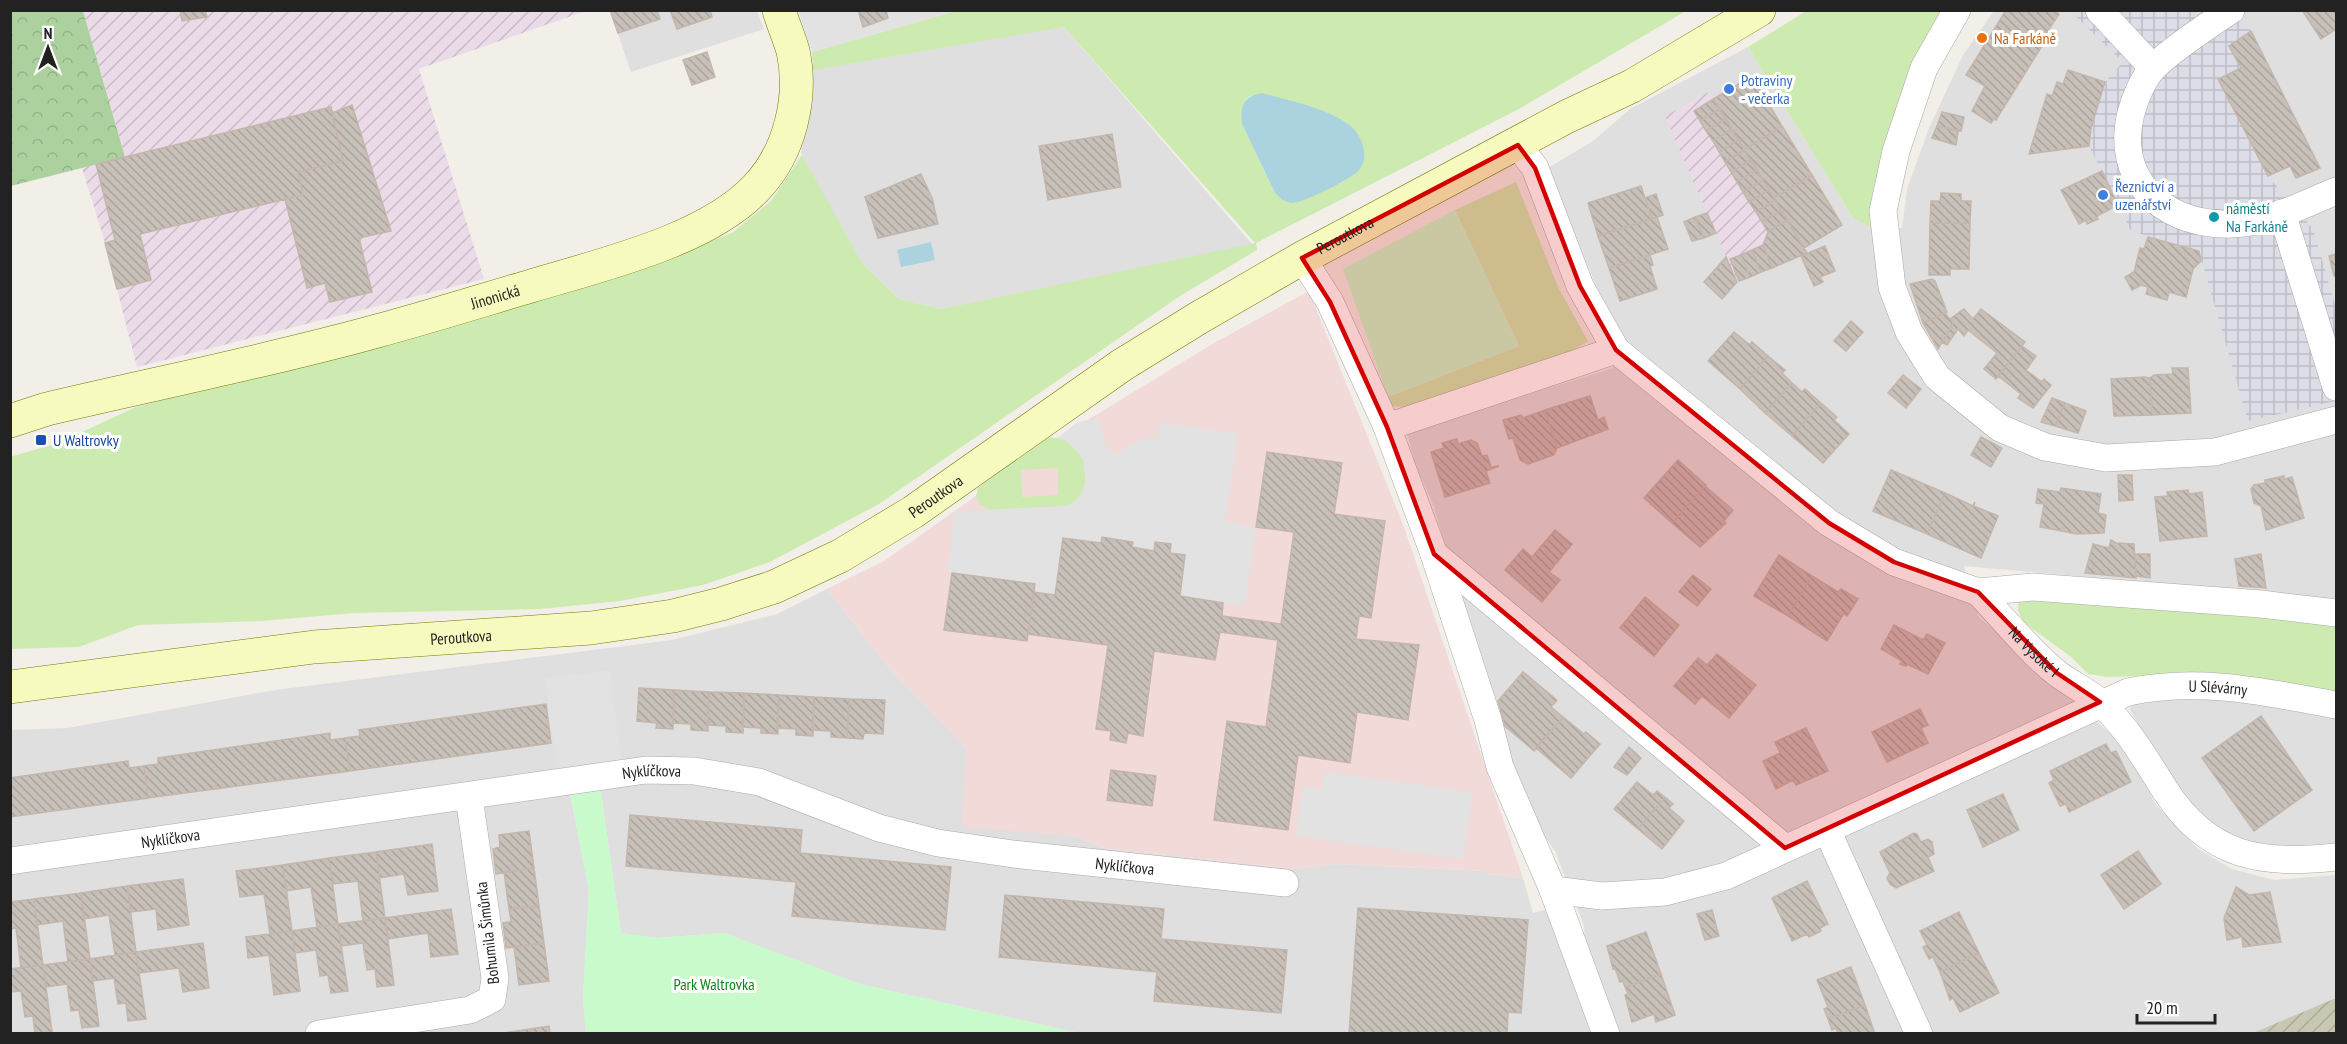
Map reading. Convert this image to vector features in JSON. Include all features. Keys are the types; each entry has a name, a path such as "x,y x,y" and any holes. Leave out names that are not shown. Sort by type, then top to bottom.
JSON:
{"street":[{"name":"Jinonická","path":"18,416 376,332 598,266 689,233 722,216 749,195 765,177 783,146 791,121 796,80 793,51 779,10"},
{"name":"Peroutkova","path":"10,687 314,647 591,628 673,616 753,594 809,572 870,539 1122,365 1302,258 1566,117 1632,86 1759,10"},
{"path":"1957,10 1924,68 1896,151 1883,211 1892,287 1909,332 1937,377 2000,428 2045,447 2106,458 2215,452 2337,420"},
{"path":"2099,10 2153,68"},
{"path":"2218,14 2153,68 2134,100 2126,148 2133,166 2151,197 2168,210 2183,216 2222,224 2254,222 2337,191"},
{"path":"1518,144 1535,168 1580,286 1616,350 1829,523 1894,562 1978,592 2033,587 2261,604 2337,613"},
{"path":"2282,213 2337,387"},
{"path":"1302,258 1330,302 1386,427 1434,554 1488,720 1500,767 1553,890 1606,1034"},
{"path":"1386,427 1616,350"},
{"path":"1434,554 1785,848"},
{"name":"Na Vysoké I","path":"1978,592 2057,673 2100,702 2140,749 2167,793 2187,819 2209,838 2243,854 2265,860 2293,862 2337,857"},
{"name":"U Slévárny","path":"1553,890 1602,896 1665,892 1726,876 2100,702 2149,687 2215,684 2337,705"},
{"name":"Nyklíčkova","path":"10,861 646,770 694,771 759,782 879,828 938,843 1013,854 1285,883"},
{"name":"Bohumila Šimůnka","path":"319,1034 470,1010 492,999 495,978 468,797"},
{"path":"1827,830 1919,1034"}],"highlighted area":[{"path":"1518,145 1535,168 1580,286 1616,350 1829,523 1894,562 1978,592 2057,673 2100,702 1785,848 1434,554 1387,427 1330,302 1302,258"}],"shaded area":[{"path":"798,10 956,11 812,52"},
{"path":"83,11 586,11 419,69 484,279 137,367 105,243 82,168 125,156"},
{"path":"610,11 757,11 764,29 631,72"},
{"path":"1994,11 2336,11 2336,599 1964,566 1979,617 2112,735 2133,762 2156,805 2198,849 2232,869 2274,880 2336,875 2336,999 2253,1034 1614,1033 1587,961 1584,926 1555,851 1521,802 1433,504 1415,464 1407,432 1613,368 1607,313 1548,168 1593,141 1630,109 1748,47 1853,218 1873,229 1902,228 1907,189 1929,128 1963,55"},
{"name":"náměstí Na Farkáně","path":"2070,11 2235,11 2251,31 2229,46 2241,68 2218,80 2268,176 2313,229 2336,308 2336,401 2248,421 2199,251 2131,231 2089,146 2091,128 2105,82 2123,62"},
{"path":"1064,27 1257,250 942,309 899,299 862,263 818,193 802,155 800,138 808,65"},
{"path":"1709,92 1807,253 1739,281 1722,299 1704,282 1726,257 1716,233 1692,241 1684,222 1707,213 1665,116"},
{"path":"1309,291 1404,527 1523,878 1486,874 1486,871 1336,864 1295,869 1105,848 1074,836 962,827 967,749 889,668 827,589 884,561 1058,438 1214,343"},
{"path":"1099,417 1103,441 1114,455 1142,439 1157,437 1159,423 1238,433 1225,521 1256,527 1245,606 1180,596 1185,555 1170,553 1171,544 1156,542 1154,551 1132,547 1132,542 1103,538 1101,543 1063,538 1055,595 1034,592 1035,584 947,572 955,511 1067,506 1077,501 1086,484 1083,459 1067,441 1058,438 1076,423"},
{"path":"827,589 889,668 967,749 1074,836 1105,848 1295,869 1336,864 1486,871 1486,874 1523,878 1533,913 1548,909 1593,1033 1079,1033 860,984 724,933 657,938 621,933 599,778 568,783 589,891 583,997 586,1033 11,1033 10,730 68,728 275,690 672,640 777,614"},
{"path":"610,670 622,763 557,771 545,678"},
{"path":"2143,695 2240,698 2336,712 2336,850 2262,851 2195,816 2167,779 2130,709"},
{"path":"1325,772 1473,792 1463,859 1296,836 1303,786 1322,789"},
{"path":"2336,998 2336,1033 2253,1033"}],"green space":[{"path":"10,11 83,11 125,157 11,186"},
{"path":"956,11 1686,11 1519,109 1256,243 1257,250 1180,296 879,504 770,562 703,585 620,601 540,609 355,613 261,621 138,625 79,647 11,649 10,457 58,443 136,407 580,289 732,233 771,201 802,155 862,263 899,299 942,309 1255,243 1064,27 813,70 812,52","holes":["1251,95 1275,193 1242,124 1242,108"]},
{"path":"1806,11 1942,11 1873,229 1853,218 1748,47"},
{"path":"1516,182 1558,287 1588,341 1565,355 1408,407 1389,406 1388,397 1519,346 1455,210"},
{"path":"1455,210 1519,346 1388,397 1343,269"},
{"path":"1048,437 1064,440 1075,447 1085,464 1085,484 1081,493 1067,506 990,510 980,505 976,496 978,488","holes":["1058,468 1058,495 1022,497 1021,470"]},
{"path":"2019,599 2336,621 2336,693 2218,674 2107,677 2088,674 2070,656 2023,622 2018,610"},
{"name":"Park Waltrovka","path":"599,778 621,933 657,938 724,933 860,984 1079,1033 586,1033 583,997 589,891 568,782"}],"water":[{"path":"1262,93 1318,109 1348,124 1363,144 1364,157 1360,169 1338,184 1297,202 1286,202 1280,198 1275,193 1242,124 1241,112 1244,103 1256,94"},
{"path":"931,242 935,260 901,267 897,250"}],"building":[{"path":"180,10 205,10 207,17 182,21"},
{"path":"610,10 657,10 660,19 618,33"},
{"path":"670,10 710,10 712,17 677,29"},
{"path":"858,10 886,10 888,18 863,27"},
{"path":"2006,10 2053,10 2059,14 1996,120 1994,119 1991,123 1972,111 1985,86 1966,75"},
{"path":"2302,10 2336,10 2336,29 2321,39"},
{"path":"2251,31 2320,168 2296,178 2290,166 2268,176 2218,79 2241,68 2229,46"},
{"path":"707,52 715,77 692,85 683,60"},
{"path":"2068,70 2105,82 2091,128 2089,146 2029,154 2047,94 2052,96 2057,82 2063,84"},
{"path":"1752,76 1782,126 1744,150 1713,99"},
{"path":"1713,99 1720,109 1700,121 1694,111"},
{"path":"352,105 391,231 359,238 372,292 330,302 325,283 307,288 285,199 303,195 298,172 343,161 332,113"},
{"path":"331,107 343,161 298,172 303,195 140,234 151,280 117,289 105,243 115,240 96,164"},
{"path":"1720,109 1726,119 1706,131 1700,121"},
{"path":"1942,112 1964,117 1961,131 1937,126"},
{"path":"1726,119 1732,129 1713,141 1706,131"},
{"path":"1782,126 1812,175 1774,198 1744,150"},
{"path":"1937,126 1958,131 1956,145 1932,138"},
{"path":"1732,129 1738,140 1719,152 1713,141"},
{"path":"1112,134 1121,187 1048,200 1039,146"},
{"path":"1738,140 1744,150 1725,162 1719,152"},
{"path":"1744,150 1751,160 1731,172 1725,162"},
{"path":"1751,160 1757,170 1737,182 1731,172"},
{"path":"1757,170 1763,180 1743,192 1737,182"},
{"path":"2102,171 2118,205 2097,216 2098,219 2087,224 2086,220 2079,224 2061,190"},
{"path":"921,174 932,198 938,224 878,238 865,197"},
{"path":"1812,175 1842,225 1804,248 1774,198"},
{"path":"1763,180 1769,190 1749,202 1743,192"},
{"path":"1641,186 1652,219 1598,236 1588,203"},
{"path":"1769,190 1775,200 1756,212 1749,202"},
{"path":"1941,193 1961,194 1961,201 1971,201 1970,223 1930,223 1931,201 1940,201"},
{"path":"1656,194 1663,215 1652,219 1645,198"},
{"path":"1775,200 1781,210 1762,222 1756,212"},
{"path":"1781,210 1787,220 1768,232 1762,222"},
{"path":"1707,213 1716,233 1704,238 1695,217"},
{"path":"1657,217 1668,249 1609,268 1598,236"},
{"path":"1695,217 1704,238 1692,241 1684,222"},
{"path":"1787,220 1807,253 1772,268 1763,245 1768,232"},
{"path":"1930,223 1970,223 1969,269 1950,269 1950,275 1929,275"},
{"path":"2148,237 2199,251 2201,261 2193,269 2186,297 2169,292 2167,300 2146,294 2148,287 2141,285 2132,290 2125,277 2134,272 2140,248 2144,249"},
{"path":"1763,245 1772,268 1761,272 1752,250"},
{"path":"1825,246 1835,271 1820,277 1823,282 1814,286 1801,256"},
{"path":"1752,250 1761,272 1750,277 1741,255"},
{"path":"2336,254 2336,276 2334,276 2329,256"},
{"path":"1650,255 1653,265 1650,266 1657,289 1620,301 1609,268"},
{"path":"1741,255 1750,277 1739,281 1730,259"},
{"path":"1726,257 1737,282 1722,299 1704,282"},
{"path":"1932,279 1935,281 1947,312 1923,323 1910,284"},
{"path":"1964,309 1973,319 1981,309 2025,342 1996,379 1984,369 1997,353 1968,330 1964,336 1958,329 1947,345 1942,342 1953,323 1950,319"},
{"path":"1945,313 1953,323 1938,349 1923,323"},
{"path":"1851,321 1863,332 1846,351 1834,341"},
{"path":"1734,332 1750,345 1752,342 1768,356 1740,389 1708,361"},
{"path":"2022,346 2036,356 2026,370 2042,382 2044,379 2051,385 2033,408 2018,398 2021,394 1998,376"},
{"path":"1768,356 1785,370 1782,373 1792,383 1765,413 1740,389"},
{"path":"2172,368 2188,368 2191,413 2152,415 2150,378 2154,375 2173,374"},
{"path":"1903,375 1921,389 1906,408 1888,393"},
{"path":"2150,378 2152,415 2114,416 2111,379"},
{"path":"1792,383 1802,392 1805,389 1821,403 1792,436 1765,413"},
{"path":"1590,396 1598,420 1604,417 1608,429 1557,448 1545,410"},
{"path":"2052,398 2065,403 2055,426 2041,422"},
{"path":"1821,403 1837,417 1834,420 1849,434 1823,463 1792,436"},
{"path":"2065,403 2086,411 2078,433 2055,426"},
{"path":"1545,410 1557,448 1554,455 1528,464 1520,460 1513,438 1509,439 1503,420 1521,415 1523,418"},
{"path":"1981,437 2002,448 1991,467 1971,455"},
{"path":"1457,439 1458,444 1471,440 1477,443 1482,456 1487,455 1491,467 1499,466 1486,471 1490,483 1445,497 1431,452 1444,448 1442,443"},
{"path":"1267,452 1342,463 1334,514 1385,521 1371,618 1359,616 1356,639 1419,645 1408,720 1357,712 1350,763 1298,755 1288,830 1214,820 1227,721 1266,727 1278,640 1220,632 1215,660 1154,651 1143,736 1128,733 1126,743 1110,740 1111,731 1096,729 1108,645 1028,634 1034,592 1055,595 1063,538 1101,543 1102,537 1133,542 1132,547 1154,551 1155,542 1171,544 1170,553 1185,555 1180,596 1223,603 1222,616 1281,624 1294,532 1256,527"},
{"path":"1678,460 1706,485 1672,523 1644,498"},
{"path":"1891,470 1945,493 1927,534 1873,511"},
{"path":"2118,475 2132,475 2133,500 2119,501"},
{"path":"2284,476 2284,479 2292,477 2304,518 2266,530 2261,506 2254,503 2251,489 2254,485 2265,483 2265,480"},
{"path":"1705,486 1733,510 1724,521 1726,523 1700,547 1672,523"},
{"path":"2061,488 2101,494 2098,513 2106,515 2104,533 2077,534 2040,527 2044,504 2036,503 2038,489 2060,492"},
{"path":"2188,490 2189,494 2202,492 2207,536 2160,541 2155,497 2168,496 2167,492"},
{"path":"1945,493 1973,506 1975,502 1974,506 1998,516 1981,558 1927,534"},
{"path":"1555,530 1572,544 1549,572 1560,580 1542,602 1505,570 1523,549 1532,557"},
{"path":"2111,540 2116,543 2134,544 2136,578 2085,573 2093,544 2109,548"},
{"path":"2135,554 2150,554 2150,578 2136,576"},
{"path":"2261,554 2266,588 2239,586 2235,559"},
{"path":"1779,555 1812,576 1788,616 1754,596"},
{"path":"952,573 1035,584 1027,641 944,630"},
{"path":"1693,575 1711,589 1697,606 1679,592"},
{"path":"1812,576 1838,592 1841,589 1858,599 1847,616 1844,613 1827,641 1788,616"},
{"path":"1645,597 1679,625 1654,656 1620,628"},
{"path":"1894,625 1923,640 1927,634 1945,643 1928,674 1907,664 1906,666 1900,664 1902,661 1881,649"},
{"path":"1717,654 1756,685 1729,718 1702,696 1695,704 1674,686 1698,658 1707,665"},
{"path":"1523,672 1557,700 1551,707 1563,717 1534,751 1505,726 1498,701"},
{"path":"639,688 674,690 673,729 656,728 657,723 637,721"},
{"path":"674,690 709,692 708,731 691,730 691,724 673,723"},
{"path":"709,692 744,693 743,733 726,732 726,726 707,725"},
{"path":"744,693 779,695 778,734 761,733 761,728 743,727"},
{"path":"779,695 814,697 813,736 796,735 796,729 777,728"},
{"path":"814,697 849,699 847,738 831,737 831,731 812,730"},
{"path":"849,699 885,700 883,734 864,733 863,739 847,738"},
{"path":"546,704 551,743 350,771 345,738 360,736 359,730"},
{"path":"1920,709 1928,725 1921,728 1928,743 1887,762 1872,732"},
{"path":"2261,716 2312,790 2254,831 2202,758"},
{"path":"1563,717 1600,744 1571,778 1536,748"},
{"path":"1806,728 1828,771 1796,785 1793,780 1776,789 1763,761 1780,753 1775,742"},
{"path":"330,733 330,740 345,738 350,771 148,798 144,766 158,764 158,758"},
{"path":"2106,744 2111,753 2116,751 2131,782 2069,812 2066,804 2060,806 2049,783 2054,780 2050,771"},
{"path":"1629,747 1641,758 1627,775 1614,767"},
{"path":"128,761 129,768 144,766 148,798 10,817 10,778"},
{"path":"1111,770 1156,776 1152,806 1107,800"},
{"path":"1637,782 1653,795 1657,791 1665,797 1638,829 1614,809"},
{"path":"2003,794 2019,830 1983,847 1967,810"},
{"path":"1665,797 1673,804 1669,808 1684,821 1662,849 1638,829"},
{"path":"630,815 802,830 800,853 951,867 945,930 792,916 796,882 626,866"},
{"path":"529,831 534,868 496,874 493,849 500,847 499,835"},
{"path":"1914,833 1921,842 1928,839 1932,842 1934,854 1928,857 1934,871 1896,888 1887,878 1890,873 1880,852"},
{"path":"432,844 438,891 408,895 404,874 380,878 376,852"},
{"path":"2138,851 2161,884 2124,909 2101,875"},
{"path":"376,852 385,918 363,921 358,881 333,884 329,858"},
{"path":"329,858 338,924 317,927 311,887 286,891 283,865"},
{"path":"283,865 292,931 270,934 264,894 240,897 236,871"},
{"path":"534,868 539,906 509,909 504,872"},
{"path":"183,879 189,925 158,930 156,909 131,912 127,886"},
{"path":"1807,881 1828,924 1820,928 1821,931 1809,937 1807,934 1792,941 1772,898"},
{"path":"127,886 136,952 115,955 109,915 84,919 81,893"},
{"path":"2236,887 2249,895 2270,892 2281,942 2243,947 2242,937 2227,940 2224,918"},
{"path":"81,893 90,959 68,962 63,921 37,925 34,899"},
{"path":"1005,895 1164,909 1161,939 1287,950 1281,1013 1154,1001 1157,972 999,957"},
{"path":"34,899 43,965 21,968 16,928 10,929 10,902"},
{"path":"539,906 544,943 506,948 503,923 511,922 509,909"},
{"path":"1358,908 1528,920 1521,1013 1508,1012 1507,1034 1349,1034"},
{"path":"451,909 458,954 431,957 428,933 388,939 385,918"},
{"path":"1712,910 1719,936 1705,940 1697,914"},
{"path":"1959,912 1979,953 1940,972 1933,957 1929,959 1923,947 1927,945 1920,931"},
{"path":"385,918 394,985 377,987 375,969 367,970 363,943 341,946 338,924"},
{"path":"338,924 348,991 331,993 328,975 320,976 316,950 295,953 292,931"},
{"path":"292,931 300,991 274,995 269,955 248,958 246,937"},
{"path":"1646,932 1661,974 1625,987 1623,981 1620,982 1615,968 1613,969 1607,946"},
{"path":"203,943 209,988 183,992 179,968 139,973 136,952"},
{"path":"544,943 549,981 519,985 514,947"},
{"path":"136,952 146,1019 128,1021 126,1003 118,1004 114,978 93,981 90,959"},
{"path":"1979,953 1999,993 1960,1012 1953,998 1950,1000 1940,972"},
{"path":"90,959 99,1026 82,1028 79,1010 71,1011 67,984 46,987 43,965"},
{"path":"43,965 52,1032 35,1034 33,1016 25,1017 21,991 10,992 10,969"},
{"path":"1851,967 1865,1005 1828,1019 1824,1009 1828,1007 1817,980"},
{"path":"1661,974 1675,1015 1656,1022 1654,1014 1632,1022 1625,987"},
{"path":"1865,1005 1875,1034 1838,1034 1836,1028 1832,1030 1828,1019"},
{"path":"549,1026 550,1034 497,1034"}],"place":[{"name":"Na Farkáně","path":"1982,38"},
{"name":"Potraviny - večerka","path":"1729,89"},
{"name":"Řeznictví a uzenářství","path":"2103,195"},
{"name":"náměstí Na Farkáně","path":"2214,217"},
{"name":"U Waltrovky","path":"41,440"}]}
